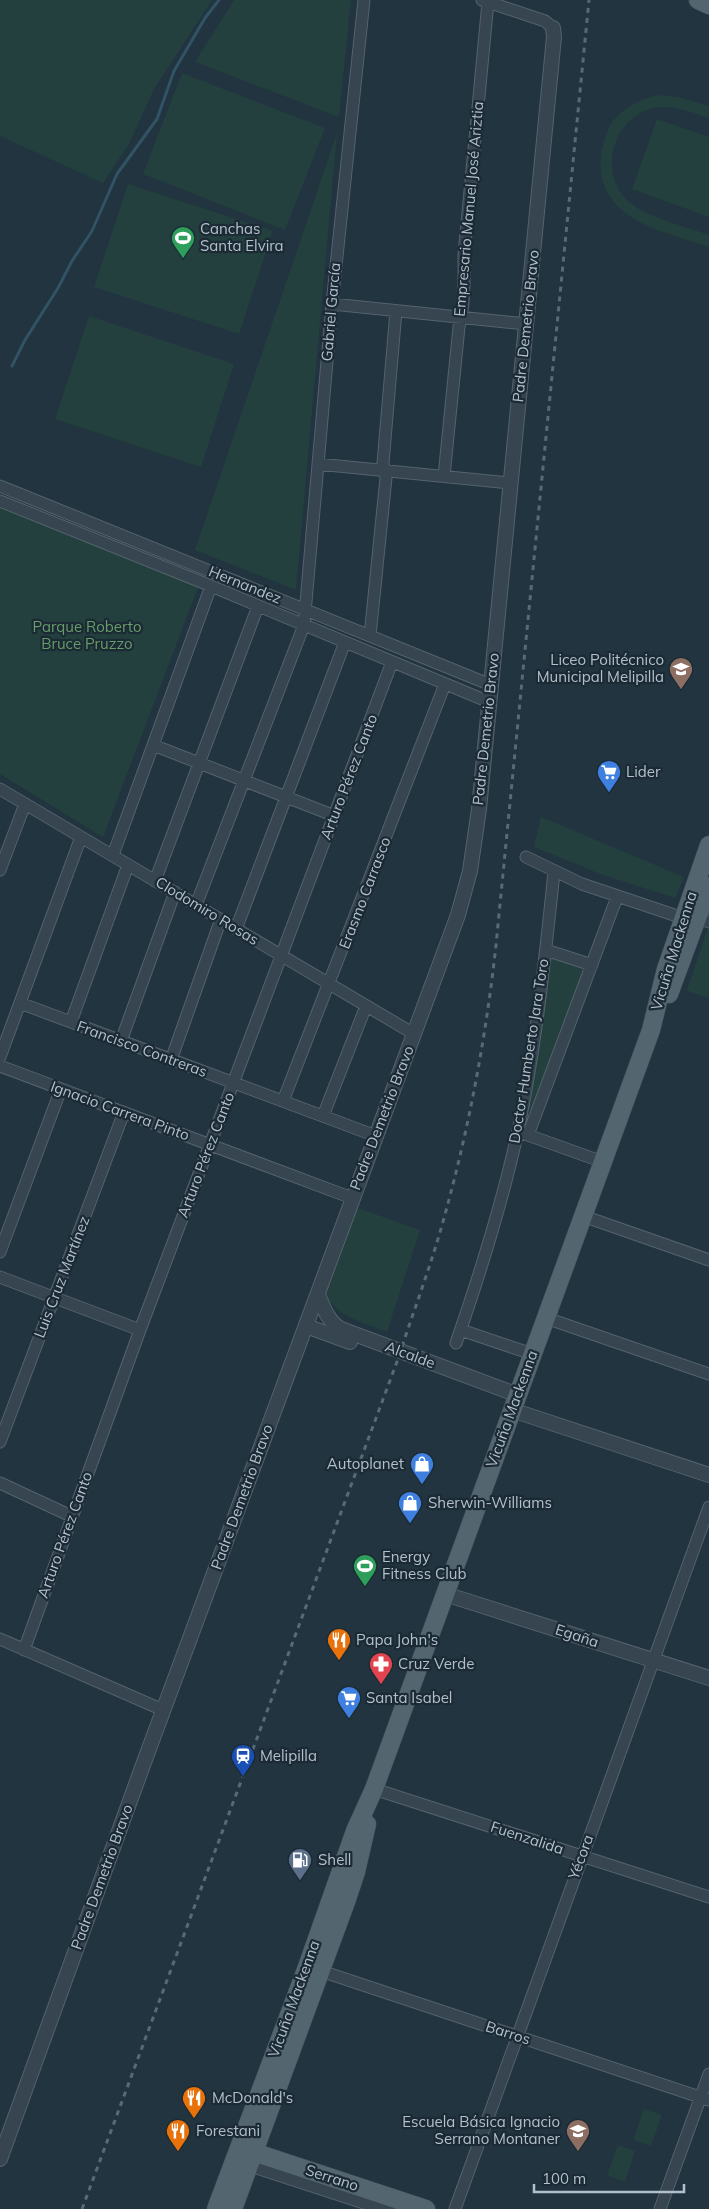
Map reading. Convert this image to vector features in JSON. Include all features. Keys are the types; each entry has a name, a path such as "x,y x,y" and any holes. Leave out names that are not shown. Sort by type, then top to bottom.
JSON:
{"main road":[{"path":"698,0 709,5"},
{"name":"Vicuña Mackenna","path":"697,919 709,845"},
{"name":"Vicuña Mackenna","path":"216,2209 244,2156 314,1969 356,1872 374,1789 651,1030 670,993 709,886"},
{"name":"Vicuña Mackenna","path":"233,2209 244,2156"},
{"name":"Serrano","path":"244,2156 426,2209"}],"street":[{"name":"Gabriel García","path":"196,905 304,625 332,304 364,0"},
{"path":"485,1 545,21 553,28"},
{"name":"Empresario Manuel José Ariztia","path":"444,476 466,283 464,254 485,1"},
{"name":"Padre Demetrio Bravo","path":"0,2159 163,1710 458,915 470,871 491,685 554,37 553,28"},
{"path":"332,304 526,324"},
{"path":"370,636 386,478 383,463 396,311"},
{"path":"318,464 510,483"},
{"name":"Hernandez","path":"0,486 491,685"},
{"name":"Hernandez","path":"0,501 211,586 489,702"},
{"path":"112,856 211,586"},
{"path":"156,881 258,606"},
{"path":"236,929 345,642"},
{"name":"Arturo Pérez Canto","path":"24,1650 140,1330 392,662"},
{"name":"Erasmo Carrasco","path":"283,1101 445,684"},
{"path":"153,745 335,816"},
{"name":"Clodomiro Rosas","path":"0,789 414,1034"},
{"path":"0,870 25,804"},
{"path":"0,1057 81,837"},
{"path":"526,857 554,872 617,897 697,919"},
{"path":"71,1022 128,865"},
{"name":"Doctor Humberto Jara Toro","path":"456,1343 523,1133 554,872"},
{"path":"121,1041 175,892"},
{"path":"603,1162 523,1133 592,965 617,897"},
{"path":"171,1060 221,920"},
{"path":"546,950 592,965"},
{"name":"Francisco Contreras","path":"20,1003 376,1136"},
{"path":"324,1116 366,1006"},
{"name":"Ignacio Carrera Pinto","path":"0,1066 352,1198"},
{"path":"0,1252 61,1089"},
{"name":"Luis Cruz Martínez","path":"0,1442 124,1112"},
{"path":"583,1216 709,1260"},
{"path":"0,1277 140,1330"},
{"name":"Alcalde","path":"318,1295 325,1312 336,1326 341,1329 515,1402"},
{"path":"546,1318 709,1374"},
{"name":"Alcalde","path":"306,1326 709,1475"},
{"path":"461,1330 532,1354"},
{"path":"0,1483 71,1516"},
{"name":"Yécora","path":"455,2209 709,1507"},
{"name":"Egaña","path":"445,1594 709,1678"},
{"path":"0,1639 163,1710"},
{"name":"Fuenzalida","path":"374,1789 709,1897"},
{"name":"Barros","path":"314,1969 705,2099"},
{"path":"660,2209 705,2099 709,2074"},
{"name":"Serrano","path":"244,2156 386,2209"}],"green space":[{"path":"0,0 212,0 154,89 129,144 103,183 0,136"},
{"path":"234,0 351,0 339,117 195,62"},
{"name":"Canchas Santa Elvira","path":"182,73 325,128 285,230 143,174"},
{"path":"657,95 678,97 709,106 709,118 681,109 667,107 653,108 639,113 628,122 614,146 613,174 618,187 626,199 633,205 653,216 709,235 709,247 665,232 633,218 616,204 605,187 602,177 601,157 610,125 627,108"},
{"path":"657,119 709,137 709,217 632,189"},
{"path":"337,133 296,590 195,550"},
{"name":"Canchas Santa Elvira","path":"128,184 273,231 239,334 94,287"},
{"path":"89,316 234,364 201,467 55,419"},
{"name":"Parque Roberto Bruce Pruzzo","path":"0,508 199,585 103,837 0,774"},
{"path":"541,817 684,877 675,898 603,875 534,847"},
{"path":"709,924 709,998 687,991"},
{"path":"550,956 585,968 534,1111 527,1108"},
{"path":"347,1204 420,1230 387,1332 356,1320 340,1311 326,1296 321,1285"},
{"path":"644,2109 662,2115 651,2146 633,2140"},
{"path":"618,2145 635,2151 625,2182 607,2175"}],"waterway":[{"path":"12,366 25,340 92,231 117,174 157,119 174,71 205,18 219,0"}],"railway":[{"path":"82,2209 398,1359 439,1236 469,1116 482,1048 496,945 589,0"}],"place":[{"name":"Canchas Santa Elvira","path":"183,259"},
{"name":"Liceo Politécnico Municipal Melipilla","path":"681,690"},
{"name":"Lider","path":"609,793"},
{"name":"Autoplanet","path":"422,1485"},
{"name":"Sherwin-Williams","path":"410,1524"},
{"name":"Energy Fitness Club","path":"365,1587"},
{"name":"Papa John's","path":"339,1661"},
{"name":"Cruz Verde","path":"381,1685"},
{"name":"Santa Isabel","path":"349,1719"},
{"name":"Melipilla","path":"243,1777"},
{"name":"Shell","path":"300,1881"},
{"name":"McDonald's","path":"194,2119"},
{"name":"Forestani","path":"178,2152"},
{"name":"Escuela Básica Ignacio Serrano Montaner","path":"578,2152"}]}
